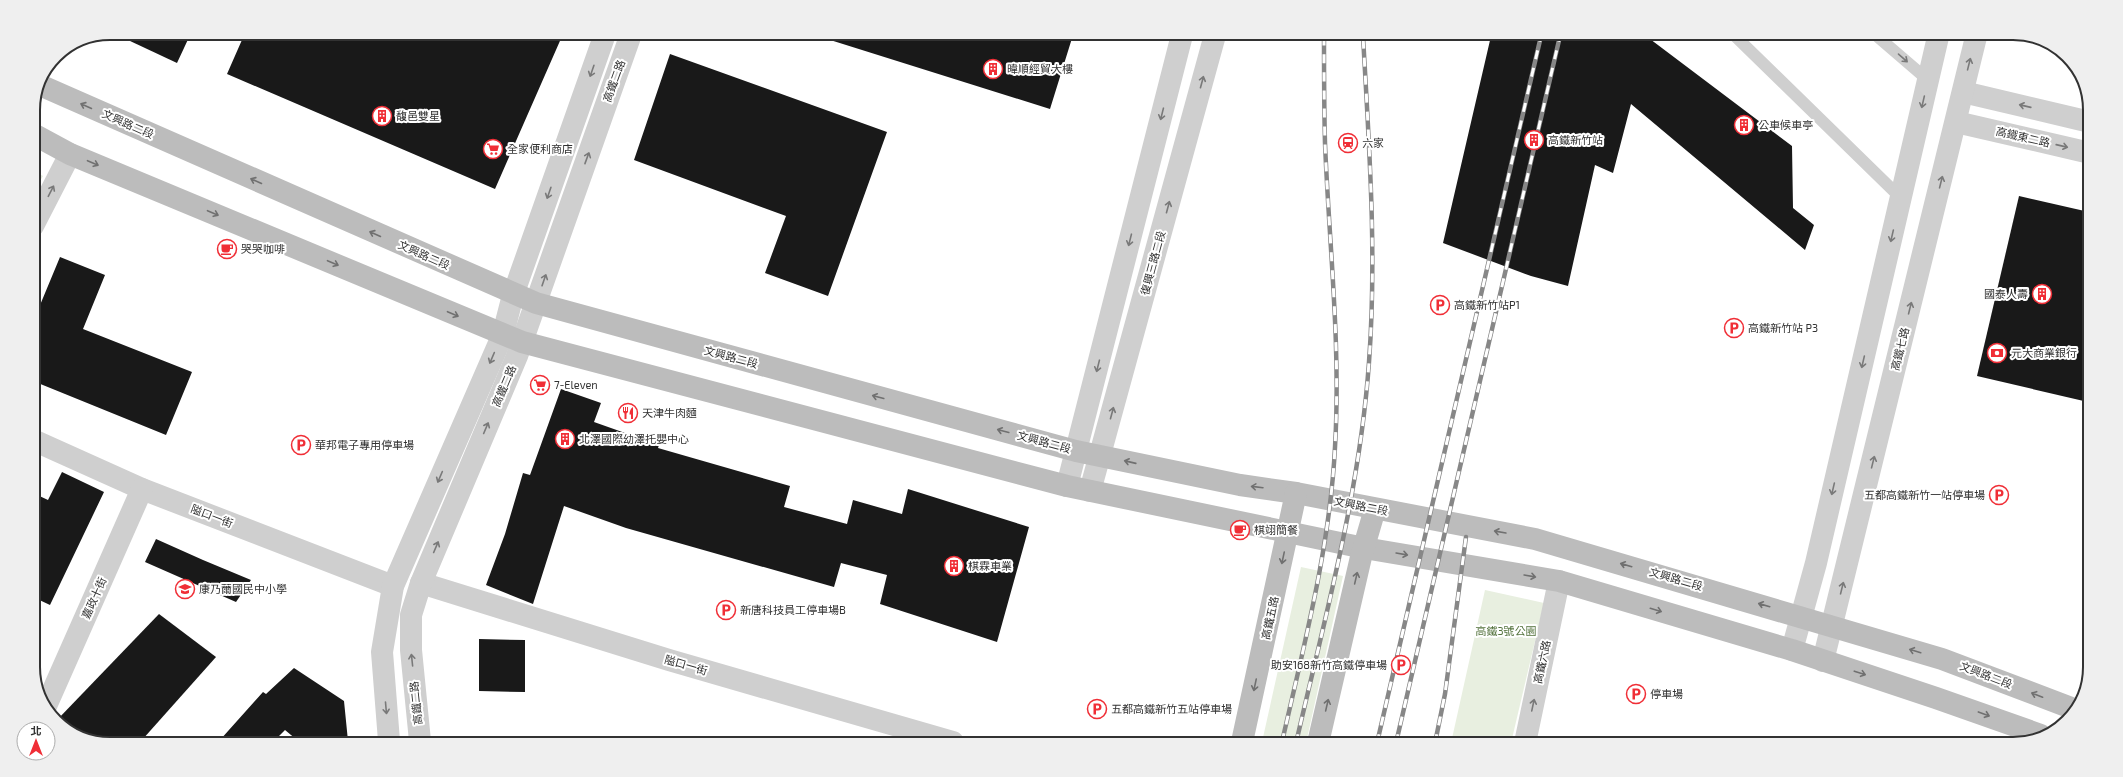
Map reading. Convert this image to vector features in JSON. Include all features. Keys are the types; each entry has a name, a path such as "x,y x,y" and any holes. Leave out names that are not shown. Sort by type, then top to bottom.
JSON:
{"street":[{"name":"高鐵二路","path":"420,737 411,650 410,615 512,338 513,295 603,40"},
{"name":"高鐵二路","path":"389,737 382,652 393,586 512,338 536,303 629,40"},
{"path":"1067,486 1181,40"},
{"name":"復興三路二段","path":"1090,491 1214,40"},
{"path":"1792,650 1816,563 1937,40"},
{"name":"高鐵七路","path":"1823,661 1833,626 1975,40"},
{"name":"文興路二段","path":"44,87 513,295 536,303 1076,451 1232,484 1296,493 1535,538 1942,659 2070,707"},
{"path":"1963,92 2083,120"},
{"name":"高鐵東二路","path":"1956,122 2083,151"},
{"path":"40,138 70,154 512,338 1067,486 1364,548 1559,581 1792,650 2036,733"},
{"path":"40,212 70,154"},
{"name":"隘口一街","path":"40,443 142,490 393,586"},
{"name":"嘉政十街","path":"48,701 142,490"},
{"name":"高鐵五路","path":"1243,737 1296,493"},
{"path":"1319,737 1364,548 1375,509"},
{"name":"高鐵六路","path":"1526,737 1559,581"},
{"name":"隘口一街","path":"421,583 918,737"}],"lane":[{"path":"1739,40 1901,198"},
{"path":"1881,40 1928,80"}],"green space":[{"path":"40,174 43,176 40,181"},
{"path":"1301,567 1343,576 1307,737 1263,737"},
{"name":"高鐵3號公園","path":"1485,590 1544,603 1512,737 1452,737"}],"building":[{"path":"128,40 188,40 177,63"},
{"path":"242,40 560,40 495,189 227,74"},
{"name":"暐順經貿大樓","path":"830,40 1071,40 1050,109"},
{"name":"高鐵新竹站","path":"1490,40 1651,40 1792,146 1793,208 1814,225 1805,250 1631,104 1613,173 1595,165 1568,286 1531,276 1443,243"},
{"path":"670,54 887,132 828,296 765,273 786,216 634,160"},
{"name":"國泰人壽","path":"2019,196 2083,211 2083,401 1977,376"},
{"path":"60,257 105,275 83,329 192,372 166,435 40,384 40,305"},
{"path":"561,389 601,403 594,422 659,445 658,448 790,486 784,507 847,524 853,500 902,514 908,489 1029,527 997,642 880,604 887,575 841,563 834,587 626,528 564,506 533,604 486,585 505,534 523,473 530,475"},
{"path":"62,472 104,492 50,605 40,600 40,496 48,500"},
{"path":"156,539 251,580 236,602 145,562"},
{"path":"159,614 216,657 145,737 96,736 79,730 60,717"},
{"path":"479,639 525,640 525,692 479,691"},
{"path":"294,668 344,701 348,737 293,737 285,730 278,737 223,737 263,692 266,694"}],"railway":[{"path":"1283,737 1322,559 1328,522 1335,447 1337,371 1336,333 1325,143 1324,40"},
{"path":"1297,737 1350,506 1358,458 1369,362 1372,239 1370,158 1363,40"},
{"path":"1378,737 1540,40"},
{"path":"1397,737 1559,40"},
{"path":"1436,737 1445,694 1466,537"}],"place":[{"name":"暐順經貿大樓","path":"993,69"},
{"name":"馥邑雙星","path":"382,116"},
{"name":"公車候車亭","path":"1744,125"},
{"name":"高鐵新竹站","path":"1534,140"},
{"name":"六家","path":"1348,143"},
{"name":"全家便利商店","path":"493,149"},
{"name":"哭哭咖啡","path":"227,249"},
{"name":"國泰人壽","path":"2042,294"},
{"name":"高鐵新竹站P1","path":"1440,305"},
{"name":"高鐵新竹站 P3","path":"1734,328"},
{"name":"元大商業銀行","path":"1997,353"},
{"name":"7-Eleven","path":"540,385"},
{"name":"天津牛肉麵","path":"628,413"},
{"name":"北澤國際幼澤托嬰中心","path":"565,439"},
{"name":"華邦電子專用停車場","path":"301,445"},
{"name":"五都高鐵新竹一站停車場","path":"1999,495"},
{"name":"棋翊簡餐","path":"1240,530"},
{"name":"棋霖車業","path":"954,566"},
{"name":"康乃薾國民中小學","path":"185,589"},
{"name":"新唐科技員工停車場B","path":"726,610"},
{"name":"助安168新竹高鐵停車場","path":"1401,665"},
{"name":"停車場","path":"1636,694"},
{"name":"五都高鐵新竹五站停車場","path":"1097,709"}]}
